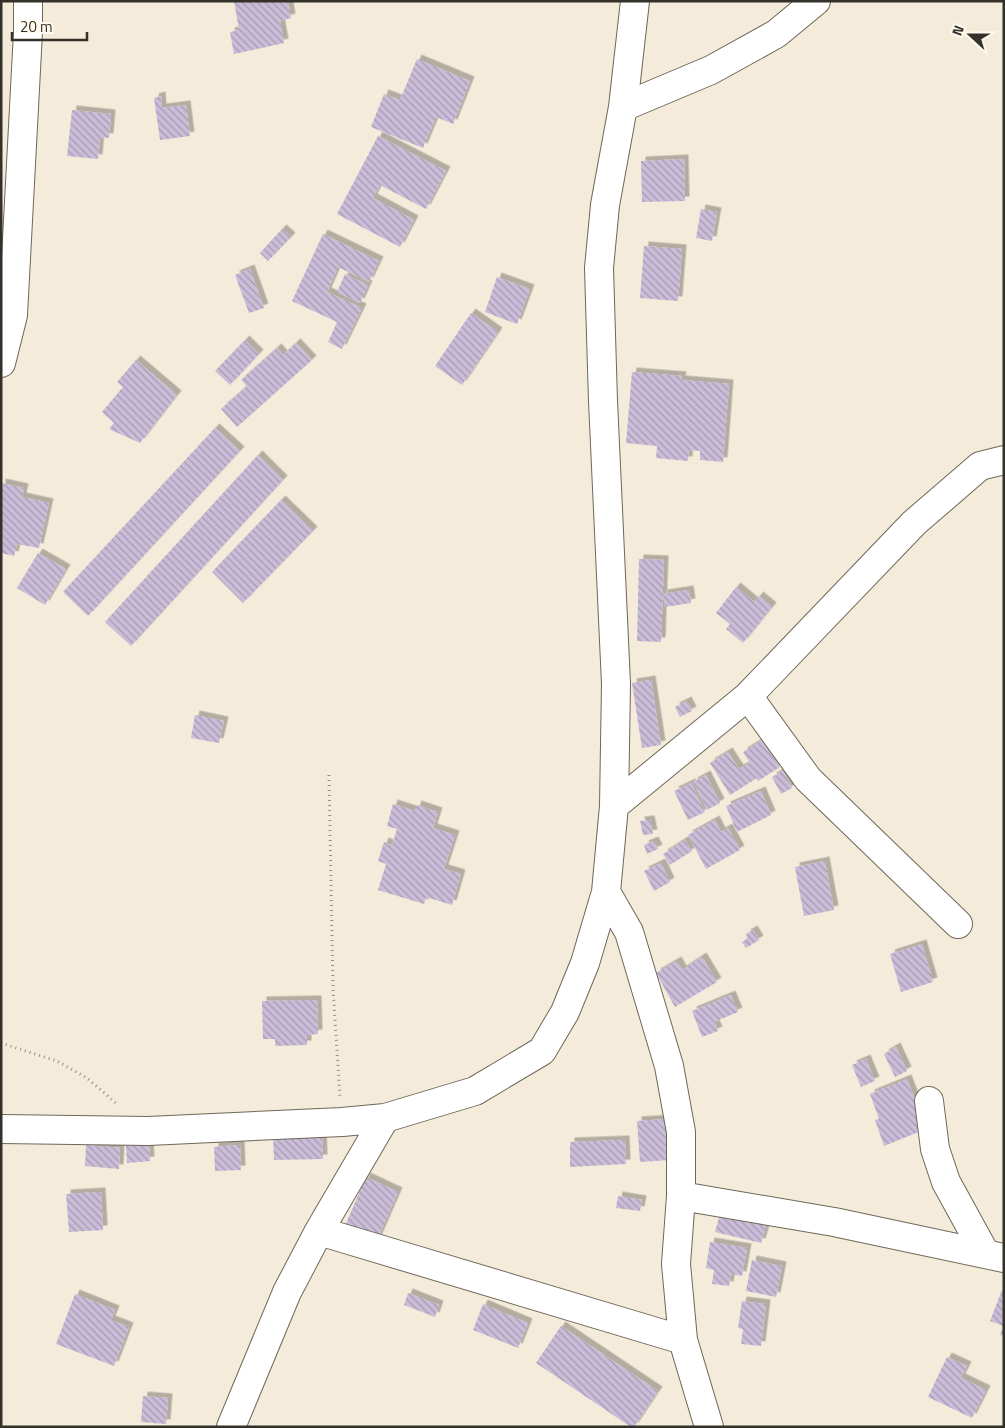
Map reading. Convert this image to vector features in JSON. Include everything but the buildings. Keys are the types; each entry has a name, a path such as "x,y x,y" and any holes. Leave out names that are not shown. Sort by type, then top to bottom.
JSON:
{"street":[{"path":"1,363 13,315 28,1"},
{"path":"1,1129 148,1131 342,1122 385,1118 475,1091 542,1051 566,1012 585,963 606,892 614,806 616,684 599,268 604,205 623,107 635,1"},
{"path":"623,107 712,70 776,34 816,1"},
{"path":"614,806 748,696 914,523 980,466 1004,460"},
{"path":"748,696 808,779 958,924"},
{"path":"606,892 629,932 669,1066 681,1132 681,1196 676,1264 683,1340 709,1427"},
{"path":"929,1101 935,1149 946,1182 994,1255"},
{"path":"231,1427 288,1292 319,1230 385,1118"},
{"path":"681,1196 834,1222 994,1255"},
{"path":"319,1230 683,1340"}],"path":[{"path":"329,775 333,988 342,1122"},
{"path":"1,1043 57,1061 87,1078 148,1131"}]}
